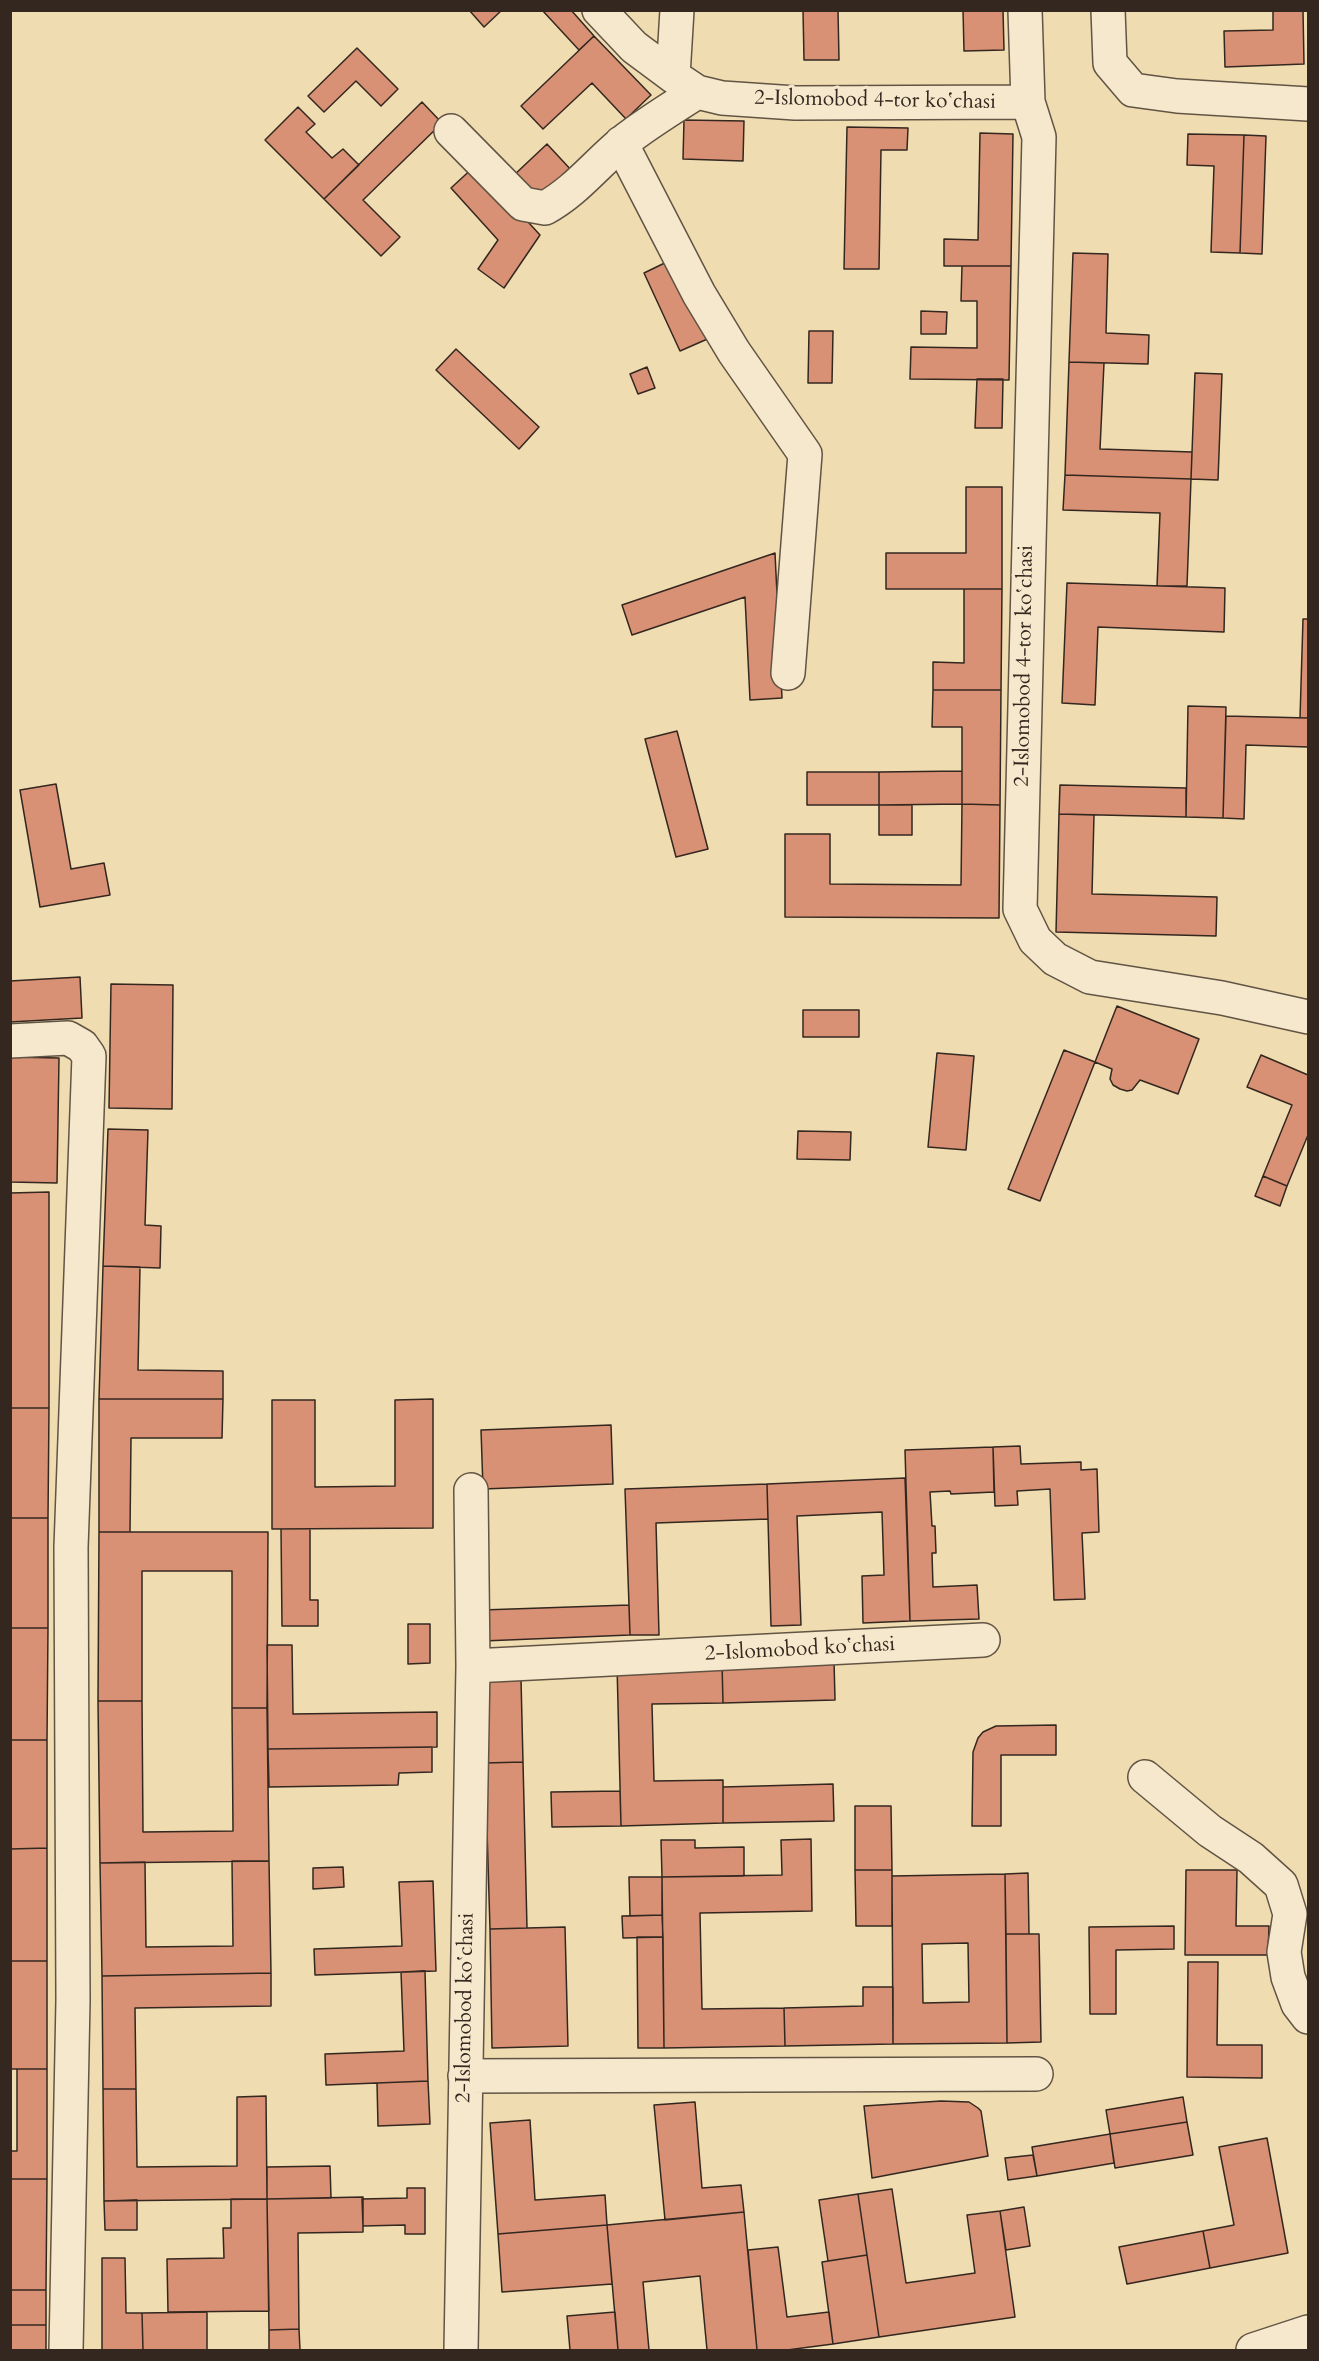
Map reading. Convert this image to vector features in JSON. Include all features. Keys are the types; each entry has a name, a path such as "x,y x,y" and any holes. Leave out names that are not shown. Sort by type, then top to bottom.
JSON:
{"street":[{"path":"598,10 634,47 698,89"},
{"path":"677,10 698,89"},
{"name":"2-Islomobod 4-tor koʻchasi","path":"1025,10 1028,102 1040,137 1020,909 1035,940 1055,959 1090,976 1222,998 1308,1017"},
{"path":"1108,10 1110,63 1133,90 1177,96 1308,104"},
{"path":"451,131 523,204 545,208 563,198 621,144 698,89"},
{"name":"2-Islomobod 4-tor koʻchasi","path":"698,89 795,103 1028,102"},
{"path":"621,144 705,304 734,352 805,454 788,674"},
{"path":"10,1041 68,1038 82,1046 89,1056 71,1547 73,2000 66,2350"},
{"name":"2-Islomobod koʻchasi","path":"461,2350 473,1666 471,1490"},
{"name":"2-Islomobod koʻchasi","path":"473,1666 983,1640"},
{"path":"1145,1777 1210,1831 1251,1858 1281,1885 1290,1914 1284,1952 1288,1977 1298,2004 1308,2017"},
{"path":"465,2076 1036,2074"},
{"path":"1253,2350 1308,2332"}],"building":[{"path":"469,10 502,10 484,27"},
{"path":"542,10 571,10 594,36 579,50"},
{"path":"803,10 838,10 839,60 804,60"},
{"path":"963,10 1003,10 1004,50 964,51"},
{"path":"1273,10 1303,10 1304,64 1225,67 1224,31 1273,30"},
{"path":"594,36 651,95 626,119 592,83 543,129 521,106"},
{"path":"357,48 398,89 381,106 356,81 324,112 308,96"},
{"path":"422,102 442,123 363,200 400,237 381,256 324,199"},
{"path":"298,107 315,124 306,132 332,158 343,149 359,165 324,199 265,140"},
{"path":"684,120 744,121 743,161 683,159"},
{"path":"847,127 908,128 907,150 881,150 879,269 844,269"},
{"path":"980,133 1013,134 1011,266 944,266 944,239 978,240"},
{"path":"1188,134 1244,135 1240,253 1211,252 1214,166 1187,165"},
{"path":"1244,135 1266,136 1262,254 1240,253"},
{"path":"547,144 573,172 539,204 513,176"},
{"path":"476,165 540,235 504,288 478,269 498,240 451,188"},
{"path":"1073,253 1108,254 1106,333 1149,335 1148,364 1069,362"},
{"path":"675,258 712,337 680,351 644,273"},
{"path":"962,266 1011,266 1009,380 910,379 911,347 977,348 977,301 961,301"},
{"path":"921,311 947,312 946,334 921,334"},
{"path":"809,331 833,331 832,383 808,383"},
{"path":"456,349 539,427 519,449 436,370"},
{"path":"1069,362 1104,363 1100,449 1192,452 1191,479 1065,475"},
{"path":"647,367 655,388 638,394 630,374"},
{"path":"1195,373 1222,374 1218,480 1191,479"},
{"path":"977,379 1003,379 1002,428 975,428"},
{"path":"1065,475 1191,479 1187,586 1157,586 1160,513 1063,510"},
{"path":"966,487 1002,487 1002,589 886,589 886,553 966,553"},
{"path":"775,553 782,698 750,700 745,597 632,635 622,605"},
{"path":"1067,583 1225,588 1224,632 1098,627 1095,705 1062,703"},
{"path":"964,589 1002,589 1001,690 933,690 933,662 964,663"},
{"path":"1303,619 1308,619 1308,718 1300,718"},
{"path":"933,690 1001,690 1000,805 962,804 962,727 932,727"},
{"path":"1188,706 1226,707 1223,818 1186,817"},
{"path":"1226,716 1308,718 1308,747 1246,745 1244,819 1223,818"},
{"path":"677,731 708,849 676,857 645,739"},
{"path":"962,771 962,804 879,805 879,772"},
{"path":"807,772 879,772 879,805 807,805"},
{"path":"56,784 71,869 104,863 110,895 40,907 20,790"},
{"path":"1060,785 1186,788 1186,817 1059,814"},
{"path":"962,804 1000,805 999,918 785,917 785,834 830,834 830,884 961,885"},
{"path":"879,805 912,805 912,835 879,835"},
{"path":"1059,814 1094,815 1092,894 1217,897 1216,936 1056,932"},
{"path":"80,977 82,1018 10,1022 10,981"},
{"path":"111,984 173,985 172,1109 109,1108"},
{"path":"1117,1006 1199,1039 1178,1094 1140,1080 1132,1090 1120,1089 1113,1085 1110,1079 1112,1069 1095,1062"},
{"path":"803,1010 859,1010 859,1037 803,1037"},
{"path":"1064,1050 1095,1062 1040,1201 1008,1189"},
{"path":"937,1053 974,1056 966,1150 928,1147"},
{"path":"1261,1055 1308,1075 1308,1135 1287,1186 1263,1176 1292,1105 1247,1087"},
{"path":"10,1057 59,1058 57,1183 10,1182"},
{"path":"108,1129 148,1130 145,1225 161,1226 160,1268 103,1266"},
{"path":"798,1131 851,1132 850,1160 797,1159"},
{"path":"1263,1176 1287,1186 1280,1206 1255,1196"},
{"path":"49,1192 49,1408 10,1408 10,1193"},
{"path":"103,1266 140,1267 138,1370 223,1371 223,1399 99,1399"},
{"path":"99,1399 223,1399 222,1438 131,1438 130,1532 99,1532"},
{"path":"433,1399 433,1528 272,1529 272,1400 315,1400 315,1487 395,1486 395,1400"},
{"path":"10,1408 49,1408 48,1518 10,1518"},
{"path":"611,1425 613,1484 483,1489 481,1430"},
{"path":"1020,1446 1021,1464 1081,1462 1081,1470 1097,1469 1099,1532 1082,1533 1085,1599 1054,1600 1050,1489 1017,1491 1018,1505 995,1506 993,1447"},
{"path":"993,1447 994,1492 951,1494 950,1491 930,1492 936,1553 932,1553 933,1587 977,1585 979,1619 910,1621 905,1450"},
{"path":"905,1478 910,1621 863,1623 862,1576 884,1575 882,1512 797,1516 801,1625 771,1626 767,1484"},
{"path":"767,1484 768,1519 656,1523 659,1635 630,1635 625,1489"},
{"path":"10,1518 48,1518 48,1628 10,1628"},
{"path":"281,1529 310,1529 310,1600 318,1600 318,1626 282,1626"},
{"path":"99,1532 268,1532 267,1708 232,1708 232,1571 142,1571 142,1701 98,1701"},
{"path":"629,1605 630,1635 483,1641 482,1610"},
{"path":"408,1624 430,1624 430,1663 408,1664"},
{"path":"10,1628 48,1628 47,1740 10,1740"},
{"path":"267,1645 292,1645 293,1714 437,1712 437,1747 268,1749"},
{"path":"834,1660 835,1700 723,1703 722,1663"},
{"path":"722,1663 723,1703 652,1704 654,1781 723,1780 723,1823 621,1826 617,1665"},
{"path":"521,1679 523,1762 485,1763 483,1680"},
{"path":"98,1701 142,1701 143,1832 233,1831 232,1708 267,1708 269,1861 100,1863"},
{"path":"1056,1725 1056,1755 1001,1755 1001,1826 972,1826 973,1752 978,1738 983,1732 996,1726"},
{"path":"10,1740 47,1740 47,1848 10,1849"},
{"path":"432,1747 432,1772 399,1773 398,1785 269,1787 268,1749"},
{"path":"523,1762 527,1928 490,1929 485,1763"},
{"path":"833,1784 834,1821 723,1823 723,1787"},
{"path":"620,1791 621,1826 552,1827 551,1792"},
{"path":"855,1806 891,1806 892,1870 855,1870"},
{"path":"811,1839 812,1911 700,1913 702,2009 784,2008 785,2046 664,2048 662,1877 782,1875 781,1840"},
{"path":"661,1840 695,1840 695,1848 744,1847 744,1876 662,1877"},
{"path":"47,1848 47,1961 10,1961 10,1849"},
{"path":"232,1861 269,1861 271,1973 102,1976 100,1863 145,1862 146,1947 233,1946"},
{"path":"343,1867 344,1887 313,1889 313,1868"},
{"path":"855,1870 892,1870 892,1926 856,1926"},
{"path":"1186,1870 1237,1870 1236,1926 1269,1926 1268,1955 1185,1955"},
{"path":"1028,1873 1029,1934 1006,1934 1005,1874"},
{"path":"1005,1874 1007,2043 893,2044 892,1876","holes":["968,1943 969,2002 923,2003 922,1944"]},
{"path":"629,1877 662,1877 662,1915 630,1916"},
{"path":"433,1881 436,1971 315,1975 314,1949 402,1946 399,1882"},
{"path":"662,1915 663,1937 623,1938 622,1916"},
{"path":"1174,1926 1174,1949 1116,1950 1116,2014 1090,2014 1089,1927"},
{"path":"565,1927 568,2046 492,2048 490,1929"},
{"path":"1006,1934 1039,1934 1041,2042 1007,2043"},
{"path":"637,1937 663,1937 664,2048 638,2048"},
{"path":"10,1961 47,1961 47,2069 10,2069"},
{"path":"1188,1962 1218,1962 1217,2045 1262,2045 1262,2078 1187,2077"},
{"path":"425,1971 428,2081 326,2085 325,2054 404,2051 401,1972"},
{"path":"271,1973 271,2006 135,2008 136,2089 103,2089 102,1976"},
{"path":"863,1987 893,1987 893,2044 785,2046 784,2008 863,2006"},
{"path":"17,2069 47,2069 47,2179 10,2179 10,2151 17,2151"},
{"path":"428,2081 430,2124 378,2126 377,2083"},
{"path":"103,2089 136,2089 137,2167 237,2166 237,2097 266,2096 267,2199 104,2201"},
{"path":"1183,2097 1187,2122 1110,2134 1106,2110"},
{"path":"941,2101 969,2102 981,2111 988,2156 872,2178 864,2106"},
{"path":"695,2102 702,2188 741,2185 744,2212 665,2220 654,2105"},
{"path":"530,2120 535,2200 605,2195 607,2225 498,2234 490,2123"},
{"path":"1187,2122 1193,2155 1115,2168 1110,2134"},
{"path":"1110,2134 1114,2163 1037,2176 1032,2147"},
{"path":"1267,2138 1288,2253 1210,2268 1203,2231 1234,2225 1219,2147"},
{"path":"1033,2155 1037,2176 1008,2180 1005,2158"},
{"path":"330,2166 331,2198 267,2199 267,2167"},
{"path":"10,2179 47,2179 46,2290 10,2290"},
{"path":"407,2188 425,2188 425,2234 405,2234 405,2225 363,2226 362,2199 407,2198"},
{"path":"892,2189 906,2283 975,2273 967,2215 1000,2211 1015,2317 879,2337 858,2194"},
{"path":"858,2194 867,2255 828,2261 819,2200"},
{"path":"363,2197 363,2232 298,2233 299,2329 269,2330 267,2199"},
{"path":"231,2199 267,2199 269,2311 168,2312 167,2259 224,2258 223,2228 231,2228"},
{"path":"137,2200 137,2230 105,2230 104,2201"},
{"path":"1024,2207 1030,2246 1006,2250 1000,2211"},
{"path":"744,2212 757,2350 707,2350 700,2276 643,2282 649,2350 618,2350 607,2225"},
{"path":"607,2225 612,2284 502,2292 498,2234"},
{"path":"1203,2231 1210,2268 1127,2284 1119,2247"},
{"path":"778,2247 787,2317 829,2312 833,2344 787,2350 757,2350 748,2250"},
{"path":"867,2255 879,2337 833,2344 822,2262"},
{"path":"102,2258 125,2258 126,2313 142,2313 143,2350 102,2350"},
{"path":"10,2290 46,2290 46,2325 10,2325"},
{"path":"207,2312 207,2350 143,2350 142,2313"},
{"path":"615,2312 618,2350 570,2350 567,2316"},
{"path":"10,2325 46,2325 46,2350 10,2350"},
{"path":"299,2329 300,2350 269,2350 269,2330"}]}
